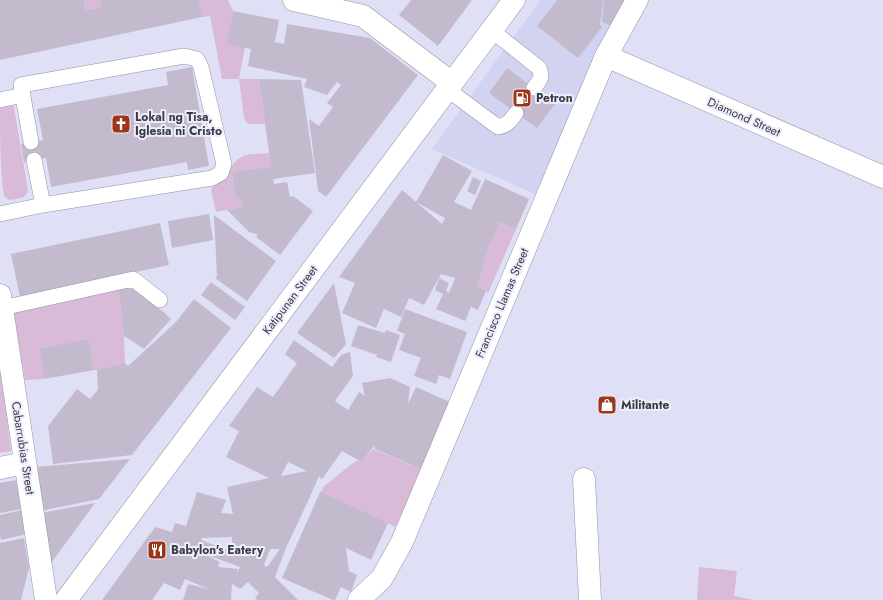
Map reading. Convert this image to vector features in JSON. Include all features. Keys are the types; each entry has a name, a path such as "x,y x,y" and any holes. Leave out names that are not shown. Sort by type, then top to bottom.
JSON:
{"street":[{"path":"294,0 362,16 450,86"},
{"name":"Katipunan Street","path":"66,600 514,0"},
{"name":"Francisco Llamas Street","path":"359,600 382,578 402,542 606,56 636,0"},
{"name":"Diamond Street","path":"606,56 883,177"},
{"name":"Cabarrubias Street","path":"1,302 46,600"},
{"path":"0,468 26,463"},
{"path":"584,479 590,600"}],"lane":[{"path":"491,30 539,68 541,74 540,80 534,88"},
{"path":"0,214 43,205 212,178 221,173 224,164 201,68 197,59 184,56 21,85 31,142"},
{"path":"450,86 498,127 509,123 516,113"},
{"path":"0,100 23,95"},
{"path":"34,160 43,205"},
{"path":"1,302 133,279 160,300"}],"shaded area":[{"path":"84,0 100,0 101,7 85,10"},
{"path":"199,0 228,0 233,11 226,44 245,47 239,79 222,79 210,16 202,17"},
{"path":"540,0 630,0 611,33 535,194 432,149"},
{"path":"239,79 259,79 265,124 247,123 244,118"},
{"path":"0,103 10,103 14,107 28,191 24,197 12,200 5,197 3,191"},
{"path":"269,153 271,167 232,173 235,196 242,200 243,207 216,212 211,190 213,185 237,160 245,155"},
{"path":"500,222 516,229 488,293 477,287 489,246"},
{"path":"118,285 124,336 125,363 94,370 89,339 39,348 44,379 25,380 13,308"},
{"path":"0,369 11,451 0,453"},
{"path":"373,449 423,470 395,527 320,494 324,486 357,460 362,462"},
{"path":"699,567 737,571 734,596 754,600 697,600"}],"building":[{"path":"0,0 84,0 85,10 101,7 100,0 199,0 202,17 0,60"},
{"path":"411,0 472,0 438,46 399,15"},
{"path":"557,0 603,0 600,25 602,27 578,58 537,26"},
{"path":"604,0 632,0 615,27 602,22"},
{"path":"233,11 279,20 275,42 284,44 287,24 370,38 418,75 326,197 318,191 309,119 319,126 333,107 327,103 341,85 337,82 327,95 304,87 307,79 248,66 251,49 226,44"},
{"name":"Lokal ng Tisa, Iglesia ni Cristo","path":"192,67 209,166 188,170 187,162 51,187 46,158 24,162 21,144 43,140 37,109 168,85 166,72"},
{"name":"Petron","path":"507,68 555,104 537,128 489,93"},
{"path":"259,79 301,80 315,173 273,179 274,184 287,182 290,197 293,196 313,211 280,255 256,237 258,235 249,232 227,210 243,207 242,200 235,196 232,172 271,167"},
{"path":"443,155 472,171 454,202 471,210 485,179 529,199 516,229 500,222 489,246 477,287 486,291 478,310 471,307 465,321 436,309 443,294 435,290 439,278 449,283 446,291 449,293 455,278 441,274 424,305 409,298 401,317 384,309 376,328 342,313 355,283 339,277 402,190 416,202","holes":["416,202 445,218 442,224"]},
{"path":"473,177 481,181 475,195 467,191"},
{"path":"209,214 213,240 172,248 168,221"},
{"path":"214,215 276,261 247,301 215,278 217,276"},
{"path":"160,223 169,265 20,297 11,254"},
{"path":"211,282 245,307 235,320 201,295"},
{"path":"334,283 346,344 334,358 297,333"},
{"path":"118,285 135,286 171,319 144,349 124,336"},
{"path":"194,299 231,328 132,455 53,464 48,426 77,389 90,399 98,390 97,370 125,363 128,366 176,322"},
{"path":"405,309 467,332 450,379 439,375 436,384 414,376 421,358 399,350 405,334 397,331"},
{"path":"358,325 385,333 386,330 400,335 391,362 376,357 377,355 351,346"},
{"path":"89,339 94,370 44,379 39,348"},
{"path":"294,340 332,367 341,355 350,352 353,376 335,401 348,410 359,392 365,396 362,383 390,378 410,387 408,404 416,387 452,403 423,470 375,449 374,446 362,462 342,451 322,479 319,476 286,548 275,577 298,600 257,600 255,598 259,593 248,582 240,589 232,584 231,600 183,600 188,584 208,589 185,579 180,590 164,583 152,600 102,600 155,527 172,532 175,523 186,526 197,492 226,500 221,513 233,514 227,487 269,478 226,457 239,431 229,426 257,387 273,397 297,363 285,354","holes":["288,462 307,471 281,476","232,537 232,551 249,550 246,557 201,540 202,538","270,549 280,549 267,567 264,565","202,553 240,567 236,576 238,569 218,567 220,562"]},
{"path":"130,459 99,499 40,511 35,467"},
{"path":"16,480 21,509 0,513 0,483"},
{"path":"320,492 388,523 371,560 346,548 349,571 357,575 351,592 341,587 335,600 282,578"},
{"path":"95,503 49,566 41,513"},
{"path":"22,510 27,534 1,540 0,515"},
{"path":"24,538 29,568 21,600 0,600 0,543"}],"place":[{"name":"Petron","path":"522,98"},
{"name":"Lokal ng Tisa, Iglesia ni Cristo","path":"121,124"},
{"name":"Militante","path":"607,405"},
{"name":"Babylon's Eatery","path":"157,550"}]}
